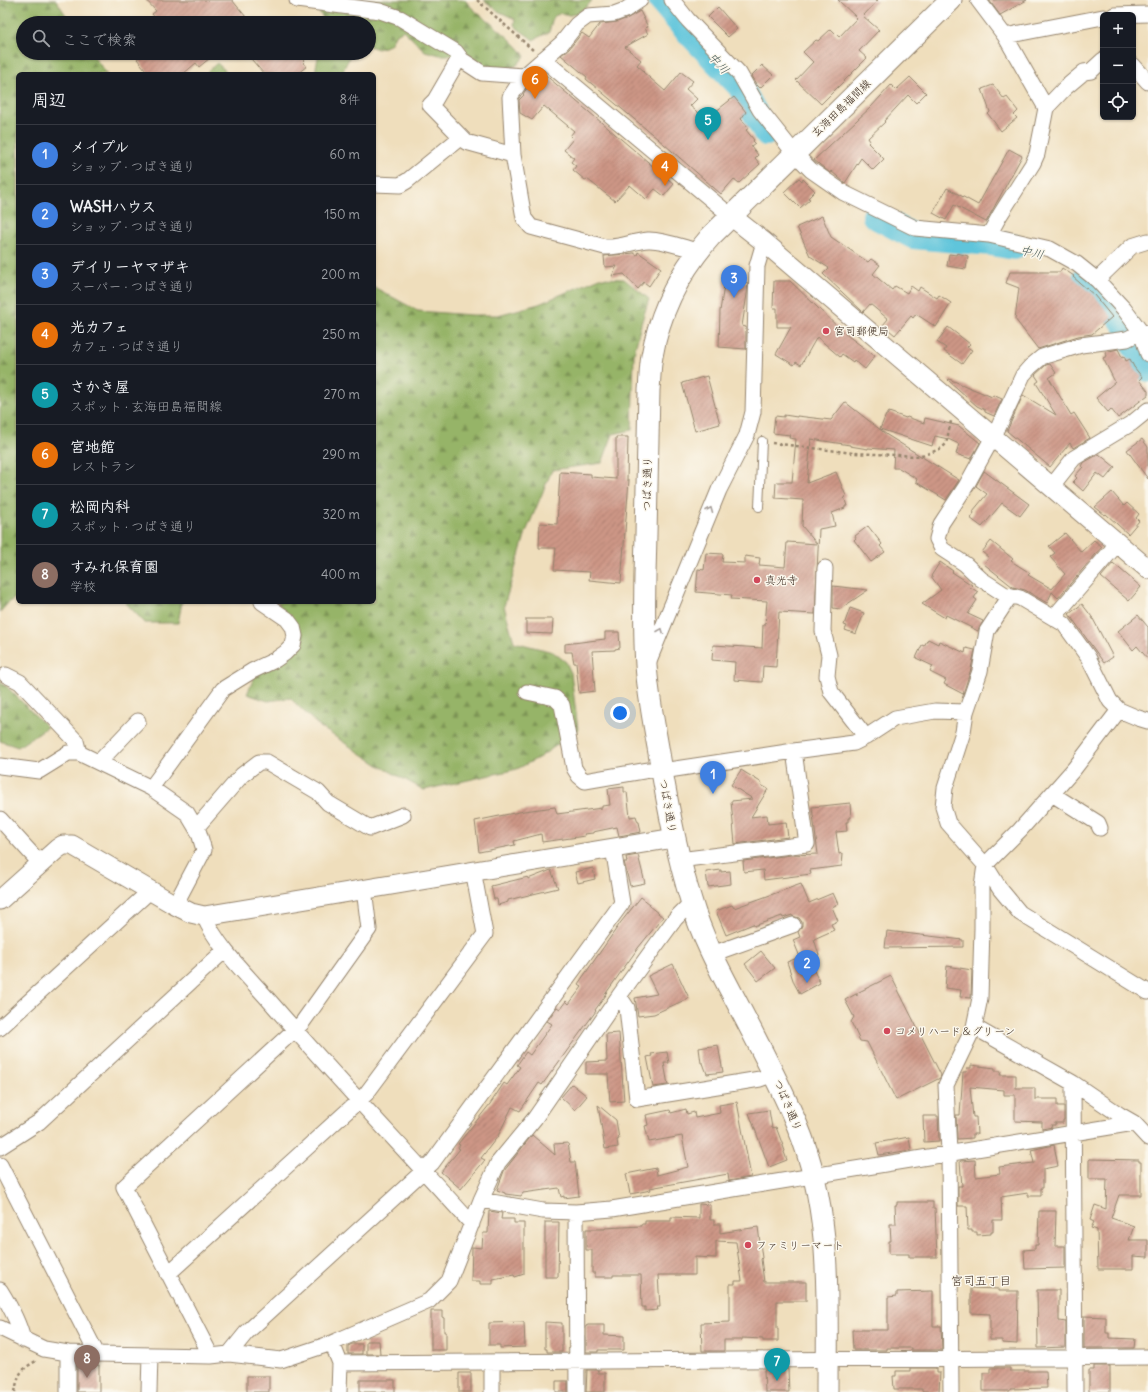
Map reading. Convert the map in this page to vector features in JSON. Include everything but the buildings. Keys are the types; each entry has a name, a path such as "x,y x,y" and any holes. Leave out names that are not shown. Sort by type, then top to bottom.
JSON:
{"main road":[{"name":"玄海田島福間線","path":"731,216 951,0"},
{"name":"つばき通り","path":"731,216 697,251 686,267 669,299 657,331 651,357 645,599 646,667 674,838 692,903 701,930 712,954 774,1074 798,1127 814,1175 825,1244 827,1279 827,1392"}],"street":[{"path":"297,0 380,11 400,18 456,52 460,57 482,73 524,76"},
{"path":"640,0 625,10 614,14 588,16 576,24 562,43 524,76 510,97 513,155 524,218 531,227 605,247 616,248 649,240 697,251"},
{"path":"672,0 688,20 739,73 760,110 795,154 811,170 844,193 915,228 989,235 1050,249 1077,264 1097,280 1145,333 1148,354"},
{"path":"978,0 1005,36 1046,108"},
{"path":"1136,14 1148,14"},
{"path":"1005,36 1100,18"},
{"path":"460,57 435,100 430,105 466,142 513,155"},
{"path":"543,59 764,242 1148,569"},
{"path":"989,235 1033,163 1037,154 1046,108 1084,72 1091,70 1100,62"},
{"path":"1136,68 1148,82"},
{"path":"376,184 391,186 400,185 461,137"},
{"path":"1097,280 1132,246 1148,241"},
{"path":"646,667 719,490 747,435 753,412 756,266 764,242"},
{"path":"1145,333 1127,339 1081,345 1042,358 1023,375 993,437 966,486 941,524 937,539 942,549 965,564 981,579 1004,594 1020,598 1064,624 1088,657 1110,701 1119,710 1148,721"},
{"path":"1051,487 1074,458 1132,423 1148,410"},
{"path":"1054,617 1118,543"},
{"path":"825,568 823,631 829,654 827,676 831,692 866,737"},
{"path":"1010,596 987,631 980,671 966,712 963,732 945,788 943,807 948,823 985,865 1000,889 1020,913 1148,992"},
{"path":"151,788 224,689 252,671 280,656 293,645 295,636 293,627 287,619 265,604"},
{"path":"6,675 20,682 76,741 79,753"},
{"path":"527,692 555,698 562,705 574,768 579,776 585,781 650,770 662,771 854,743 895,718 935,711 966,712"},
{"path":"951,1392 949,1153 946,1085 974,1027 980,998 982,886 985,865 1020,830 1074,769 1119,710"},
{"path":"99,762 138,720"},
{"path":"679,860 807,844 794,751"},
{"path":"0,766 39,771 68,753 79,753 151,788 186,814 199,833 204,850 175,905"},
{"path":"196,828 242,776 259,762 267,762 318,792 328,803 370,828 403,815"},
{"path":"1052,794 1098,823 1100,828"},
{"path":"0,819 40,863"},
{"path":"0,900 40,863 63,845 72,845 175,905 191,913 204,916 473,870 674,838"},
{"path":"229,1354 246,1333 432,1163 622,903 613,848"},
{"path":"168,1274 366,1094 485,934 473,870"},
{"path":"211,1356 124,1187 302,1023 369,929 364,889"},
{"path":"0,1028 150,890"},
{"path":"0,1328 44,1350 68,1353 211,1356 229,1354 281,1360 332,1343 430,1301 449,1281 481,1200 498,1163 535,1118 619,996 675,919 692,903"},
{"path":"204,916 209,929 225,950 294,1030 472,1224"},
{"path":"712,954 793,925"},
{"path":"0,1147 39,1122 225,950"},
{"path":"619,996 627,1008 637,1099 760,1079 774,1074"},
{"path":"974,1027 1073,1083 1134,1123 1148,1138"},
{"path":"1073,1083 1075,1392"},
{"path":"481,1200 543,1211 576,1212 612,1209 1134,1123"},
{"path":"0,1165 97,1354"},
{"path":"576,1212 577,1392"},
{"path":"0,1290 9,1305 20,1330 22,1340"},
{"path":"332,1343 340,1363 339,1392"},
{"path":"68,1353 68,1392"},
{"path":"149,1392 150,1355"},
{"path":"340,1363 1148,1357"},
{"path":"492,1363 492,1392"}],"lane":[{"path":"759,507 762,441"}],"path":[{"path":"477,0 543,59"},
{"path":"762,441 853,453 917,456 930,453 942,448 946,444 955,405"},
{"path":"15,1392 20,1371 39,1359 44,1350"}],"green space":[{"path":"0,0 56,0 66,16 16,16 16,60 96,60 105,72 16,72 16,597 8,603 0,612"},
{"path":"317,0 465,0 508,37 525,56 517,65 511,68 490,68 450,55 440,55 425,51 403,30 395,35 390,45 378,49 376,48 376,16 322,16 318,10"},
{"path":"484,0 592,0 586,7 578,12 569,15 560,13 553,17 549,32 533,40 514,25 515,19 498,11"},
{"path":"318,60 348,60 343,72 316,72"},
{"path":"217,63 227,72 207,72"},
{"path":"600,278 624,279 649,299 634,354 632,430 613,434 602,463 552,470 526,532 504,606 514,642 553,652 566,662 571,673 578,730 540,757 517,769 424,790 380,766 319,726 290,698 268,701 247,694 257,671 286,654 302,634 279,604 376,604 376,288 418,311 471,315 498,315 539,304"},
{"path":"127,604 182,604 178,623 145,623"},
{"path":"0,682 7,687 47,727 18,747 0,741"}],"waterway":[{"name":"中川","path":"661,0 683,26 740,86 766,133"},
{"name":"中川","path":"875,216 913,236 991,243 1014,247"},
{"name":"中川","path":"1085,279 1110,304 1128,328 1135,347 1148,369"}],"place":[{"name":"宮地館","path":"535,99"},
{"name":"さかき屋","path":"708,140"},
{"name":"光カフェ","path":"665,186"},
{"name":"デイリーヤマザキ","path":"734,298"},
{"name":"宮司郵便局","path":"826,331"},
{"name":"真光寺","path":"757,580"},
{"name":"メイプル","path":"713,794"},
{"name":"WASHハウス","path":"807,983"},
{"name":"コメリハード＆グリーン","path":"887,1031"},
{"name":"ファミリーマート","path":"748,1245"},
{"name":"すみれ保育園","path":"87,1378"},
{"name":"松岡内科","path":"777,1381"}],"district":[{"name":"宮司五丁目","path":"981,1280"}]}
